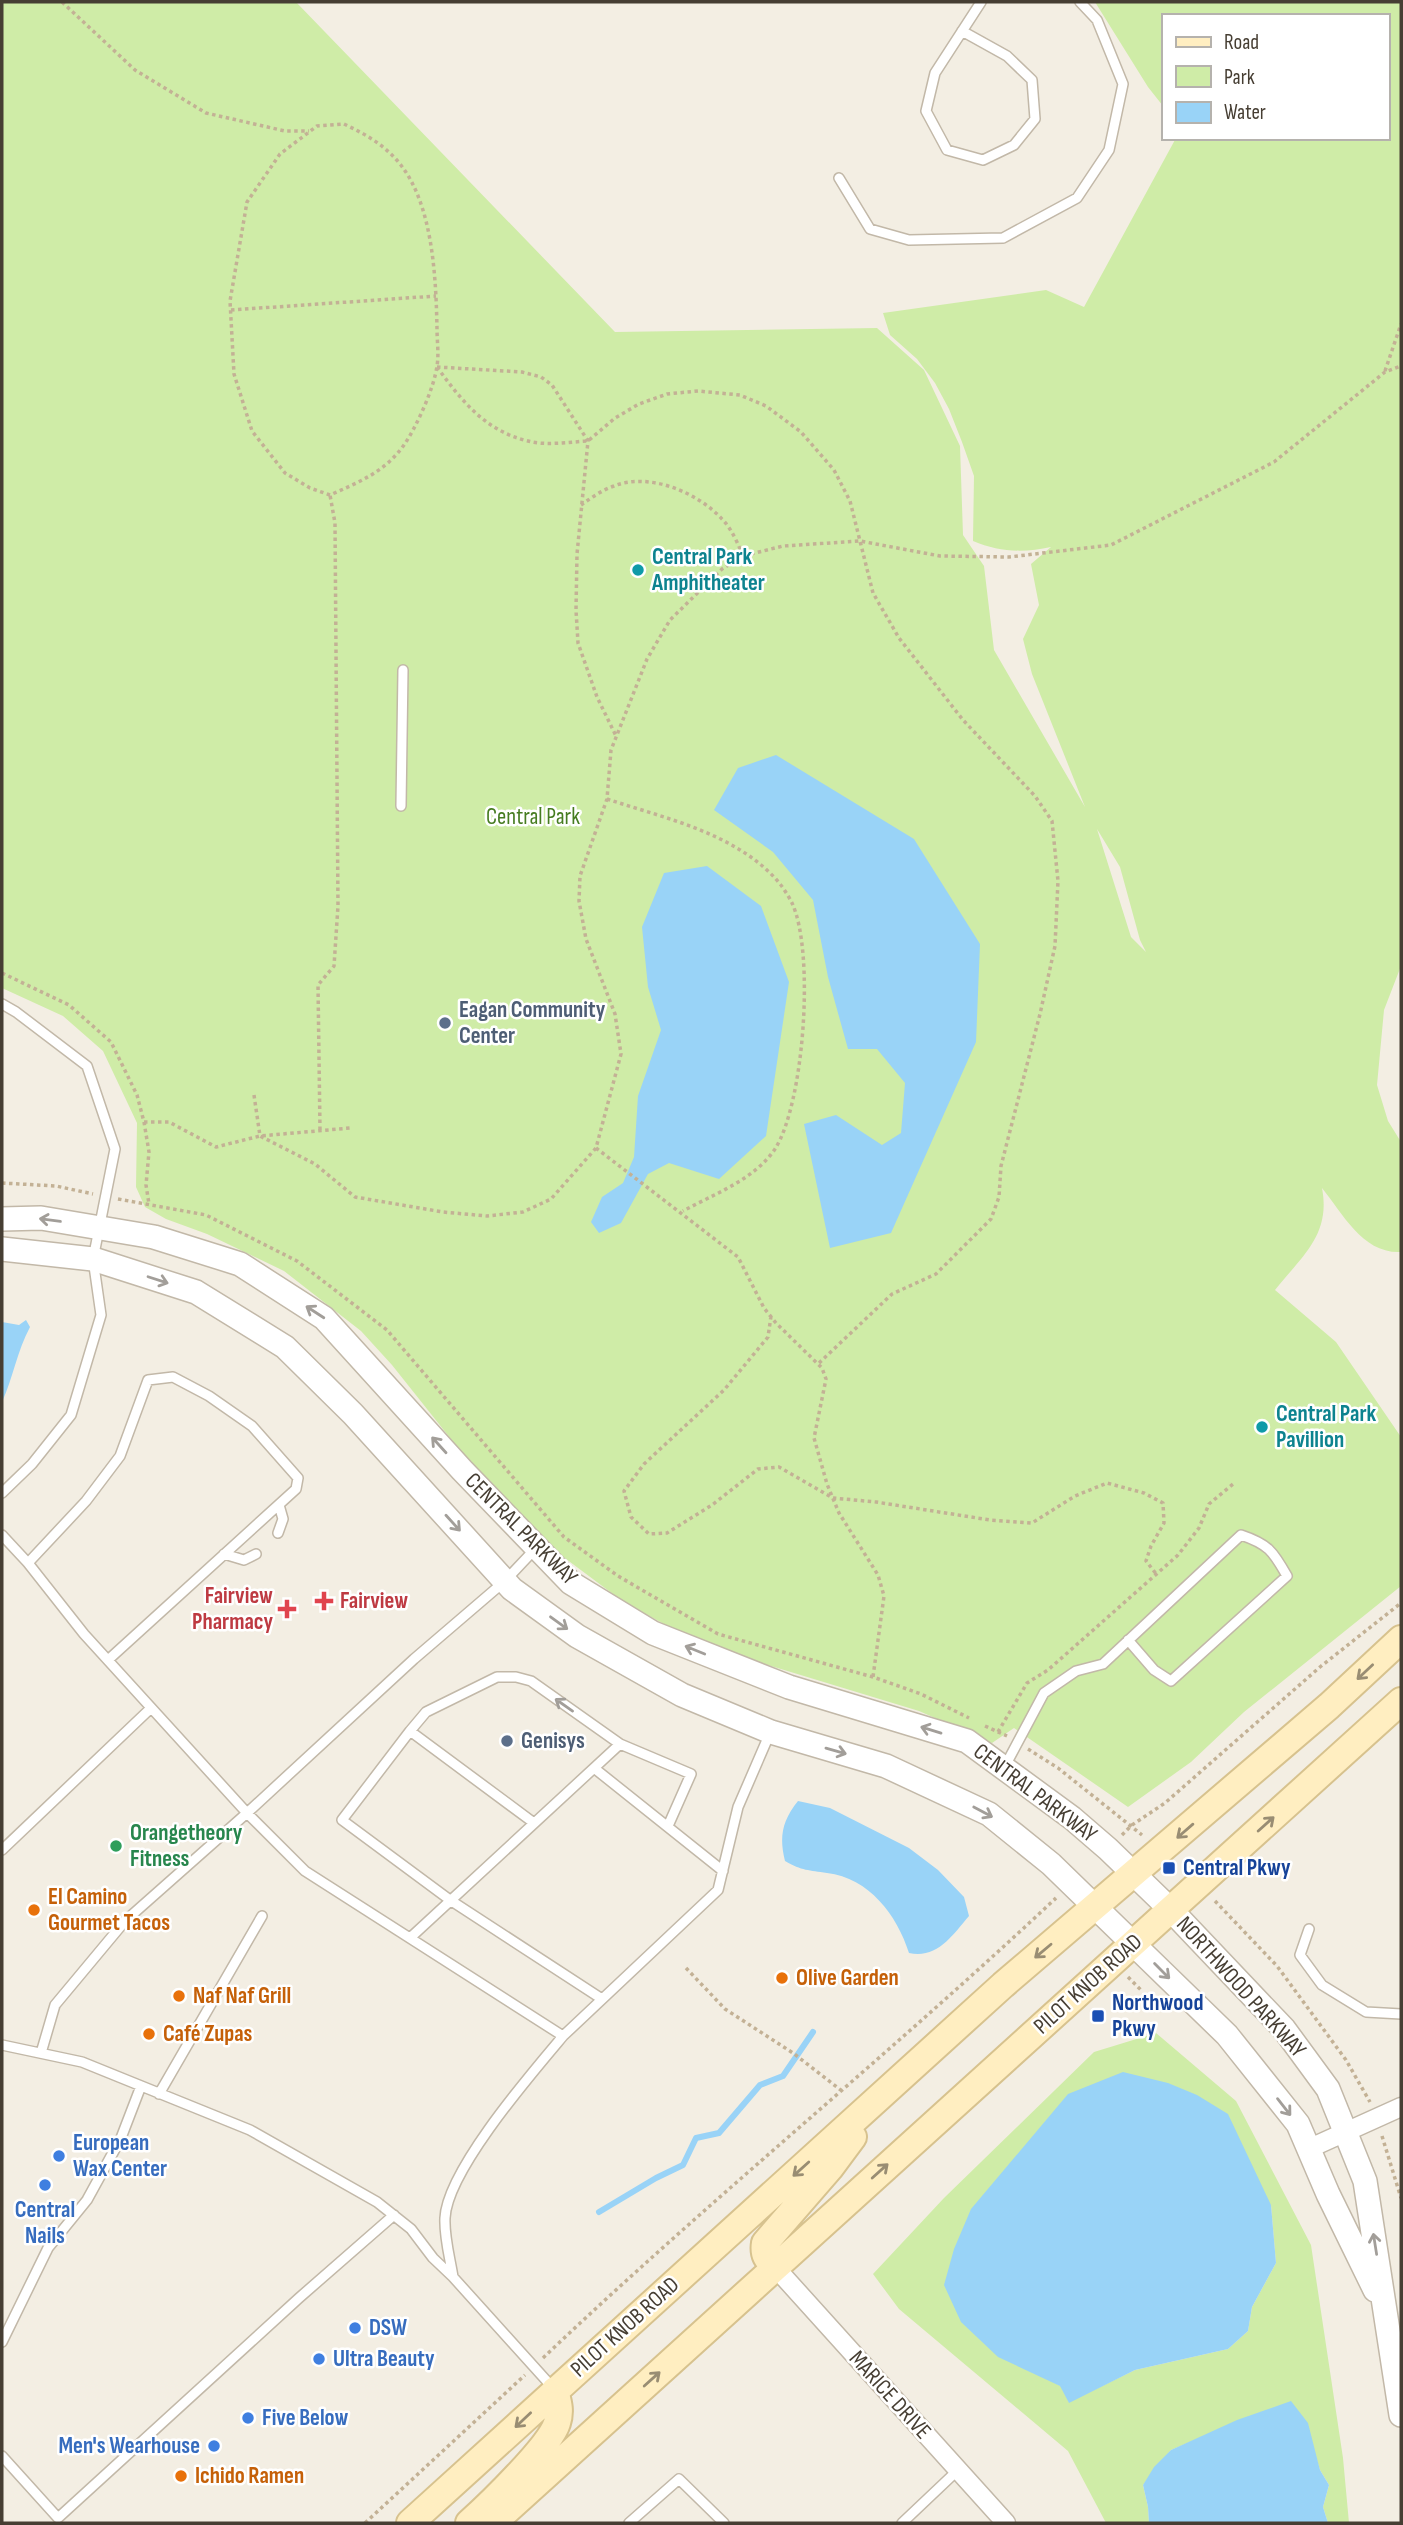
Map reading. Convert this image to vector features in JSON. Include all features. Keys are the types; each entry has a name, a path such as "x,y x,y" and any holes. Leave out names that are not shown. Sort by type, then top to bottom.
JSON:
{"main road":[{"name":"PILOT KNOB ROAD","path":"410,2523 1003,1985 1329,1706 1401,1639"},
{"name":"PILOT KNOB ROAD","path":"493,2523 1401,1701"},
{"name":"PILOT KNOB ROAD","path":"775,2267 766,2258 765,2243 838,2158 883,2095"},
{"name":"PILOT KNOB ROAD","path":"469,2523 549,2438 557,2424 560,2408 555,2390"}],"street":[{"name":"CENTRAL PARKWAY","path":"2,1219 41,1218 154,1237 240,1264 324,1318 571,1583 653,1633 789,1687 967,1741 1072,1818 1134,1874"},
{"name":"CENTRAL PARKWAY","path":"2,1249 93,1259 197,1292 285,1347 353,1414 505,1581 577,1636 682,1695 771,1732 886,1766 989,1814 1051,1864 1095,1907"},
{"name":"NORTHWOOD PARKWAY","path":"1134,1874 1284,2029 1328,2090 1365,2181 1401,2414"},
{"name":"NORTHWOOD PARKWAY","path":"1095,1907 1227,2035 1298,2124 1385,2311"},
{"path":"1308,2149 1401,2107"},
{"name":"MARICE DRIVE","path":"775,2267 1006,2523"}],"lane":[{"path":"962,31 1007,56 1032,80 1035,119 1014,145 983,160 947,150 926,111 935,73 962,31 981,2"},
{"path":"839,178 870,229 909,240 1003,238 1077,198 1109,150 1123,84 1097,20 1080,2"},
{"path":"401,806 403,670"},
{"path":"2,1004 87,1066 115,1149 93,1259 101,1315 71,1415 32,1464 2,1493"},
{"path":"28,1563 86,1501 120,1456 148,1380 173,1377 209,1396 252,1426 298,1478 296,1489 108,1660"},
{"path":"278,1533 283,1519 279,1505"},
{"path":"2,1535 150,1709 305,1871 562,2036"},
{"path":"1004,1768 1044,1693 1076,1671 1103,1664 1128,1640 1241,1535 1262,1542 1287,1576 1171,1681 1154,1670 1128,1640"},
{"path":"41,2053 55,2005 125,1920 247,1813 414,1659 505,1581 537,1547"},
{"path":"224,1554 244,1560 256,1554"},
{"path":"602,1999 450,1900 342,1821 426,1712 497,1677 516,1676 531,1681 620,1744 691,1774 668,1826"},
{"path":"2,1850 150,1709"},
{"path":"410,1731 534,1823"},
{"path":"453,2277 444,2219 453,2186 516,2091 562,2036 718,1890 738,1807 771,1732"},
{"path":"410,1938 620,1744"},
{"path":"594,1768 723,1871"},
{"path":"159,2094 262,1916"},
{"path":"1309,1929 1300,1955 1322,1985 1366,2012 1401,2014"},
{"path":"2,2045 82,2062 250,2130 377,2202 411,2230 433,2258 555,2390"},
{"path":"2,2342 48,2248 87,2200 121,2138 141,2087"},
{"path":"2,2456 60,2521 299,2298 394,2215"},
{"path":"902,2523 958,2470"},
{"path":"629,2523 679,2479 724,2523"}],"path":[{"path":"63,2 135,70 206,113 285,131 310,131"},
{"path":"344,124 374,139 401,165 424,210 436,296 438,367 421,415 404,445 388,464 372,477 330,495 310,488 285,473 252,431 234,374 231,310 247,202 280,154 310,131 317,126 344,124"},
{"path":"231,310 436,296"},
{"path":"1385,372 1401,324"},
{"path":"260,1136 315,1164 355,1197 443,1212 488,1216 523,1212 551,1199 596,1147 621,1054 615,1014 586,939 579,901 580,876 607,799 611,750 647,659 670,620 722,569 743,556 783,546 860,541 940,556 1009,557 1111,545 1274,462 1385,372 1401,366"},
{"path":"438,367 460,400 479,418 528,442 588,441 615,418 639,404 667,394 698,390 740,394 766,406 801,432 834,470 850,501 873,593 899,638 963,720 1035,796 1052,821 1058,881 1055,946 1001,1166 999,1196 991,1219 936,1274 892,1294 818,1364"},
{"path":"438,367 522,372 541,377 552,386 588,441 581,505 576,610 578,643 597,697 616,736"},
{"path":"581,505 614,485 644,480 671,486 700,502 722,519 743,556"},
{"path":"320,1130 318,985 334,966 338,906 335,523 330,495"},
{"path":"607,799 722,838 760,864 776,878 793,904 802,944 805,1003 798,1079 789,1118 775,1149 753,1173 682,1212"},
{"path":"254,1095 260,1136"},
{"path":"144,1122 169,1122 216,1147 260,1136 350,1128"},
{"path":"596,1147 738,1257 750,1284 771,1317 822,1368 826,1378 814,1438 839,1513 878,1575 884,1596 873,1677"},
{"path":"2,1183 55,1186 206,1214 297,1261 387,1330 564,1537 618,1576 718,1634 873,1677 921,1694 1018,1742 1058,1768 1132,1825"},
{"path":"771,1317 768,1337 733,1379 644,1464 624,1491 631,1517 649,1534 667,1533 712,1505 758,1469 779,1468 833,1498 989,1520 1032,1523 1075,1496 1107,1483 1144,1493 1163,1503 1164,1523 1150,1546 1146,1561 1157,1574"},
{"path":"998,1732 1027,1682 1048,1670 1178,1555 1199,1528 1209,1504 1233,1484"},
{"path":"1108,1849 1132,1825 1165,1803 1320,1667 1401,1603"},
{"path":"365,2523 669,2241 842,2091 1071,1884"},
{"path":"1197,1886 1223,1908 1277,1966 1346,2060 1376,2117 1401,2198"},
{"path":"686,1968 725,2009 793,2053 842,2091"}],"green space":[{"name":"Central Park","path":"2,2 296,2 615,332 877,328 924,370 960,446 963,535 984,566 994,650 1085,807 1032,674 1023,639 1039,605 1031,564 1051,547 1012,550 973,541 974,476 949,409 935,383 917,359 890,335 883,313 1046,290 1084,307 1175,140 1389,140 1389,14 1162,14 1162,105 1095,2 1401,2 1401,966 1384,1010 1377,1085 1388,1121 1401,1142 1401,1252 1388,1251 1365,1239 1346,1220 1322,1188 1324,1204 1318,1232 1304,1255 1275,1290 1336,1342 1401,1437 1401,1586 1244,1712 1191,1762 1128,1807 1014,1728 992,1743 919,1711 705,1646 625,1603 550,1547 462,1453 392,1365 361,1331 284,1271 207,1234 166,1219 145,1207 136,1187 137,1123 103,1051 63,1016 2,988","holes":["1097,829 1120,867 1140,940 1146,952 1131,937"]},
{"path":"1156,2033 1236,2101 1311,2245 1343,2458 1349,2523 1328,2523 1323,2507 1329,2485 1315,2454 1197,2439 1171,2450 1143,2485 1149,2523 1106,2523 1068,2451 899,2309 873,2274 944,2198 1094,2052","holes":["1271,2205 1276,2263 1252,2307 1248,2331 1228,2349 1135,2370 1069,2402 1061,2386 1037,2374"]}],"water":[{"path":"776,755 914,839 980,944 976,1042 891,1233 830,1248 804,1124 836,1115 882,1145 901,1133 905,1083 877,1049 848,1049 828,977 813,900 773,852 714,810 738,768"},
{"path":"707,866 761,906 789,982 766,1136 719,1179 669,1163 648,1174 621,1223 599,1233 591,1222 602,1197 623,1183 634,1157 638,1096 661,1030 648,987 642,927 664,873"},
{"path":"26,1320 30,1327 2,1402 2,1322 19,1325"},
{"path":"798,1801 830,1808 909,1848 938,1870 964,1897 969,1916 950,1938 936,1949 928,1953 909,1953 889,1912 868,1890 842,1876 801,1868 785,1861 783,1830 788,1815"},
{"path":"1123,2072 1168,2083 1197,2095 1228,2114 1271,2205 1276,2263 1252,2307 1248,2331 1228,2349 1135,2370 1069,2403 1060,2386 998,2357 961,2322 944,2285 954,2249 971,2209 1068,2094"},
{"path":"1291,2401 1308,2423 1320,2470 1329,2485 1323,2507 1328,2523 1149,2523 1143,2485 1154,2467 1171,2450 1237,2420"}],"waterway":[{"path":"599,2212 683,2165 696,2138 719,2133 760,2085 783,2076 813,2032"}],"place":[{"name":"Central Park Amphitheater","path":"638,570"},
{"name":"Eagan Community Center","path":"445,1023"},
{"name":"Central Park Pavillion","path":"1262,1427"},
{"name":"Fairview","path":"324,1601"},
{"name":"Fairview Pharmacy","path":"287,1609"},
{"name":"Genisys","path":"507,1741"},
{"name":"Orangetheory Fitness","path":"116,1846"},
{"name":"Central Pkwy","path":"1169,1868"},
{"name":"El Camino Gourmet Tacos","path":"34,1910"},
{"name":"Olive Garden","path":"782,1978"},
{"name":"Naf Naf Grill","path":"179,1996"},
{"name":"Northwood Pkwy","path":"1098,2016"},
{"name":"Café Zupas","path":"149,2034"},
{"name":"European Wax Center","path":"59,2156"},
{"name":"Central Nails","path":"45,2185"},
{"name":"DSW","path":"355,2328"},
{"name":"Ultra Beauty","path":"319,2359"},
{"name":"Five Below","path":"248,2418"},
{"name":"Men's Wearhouse","path":"214,2446"},
{"name":"Ichido Ramen","path":"181,2476"}]}
